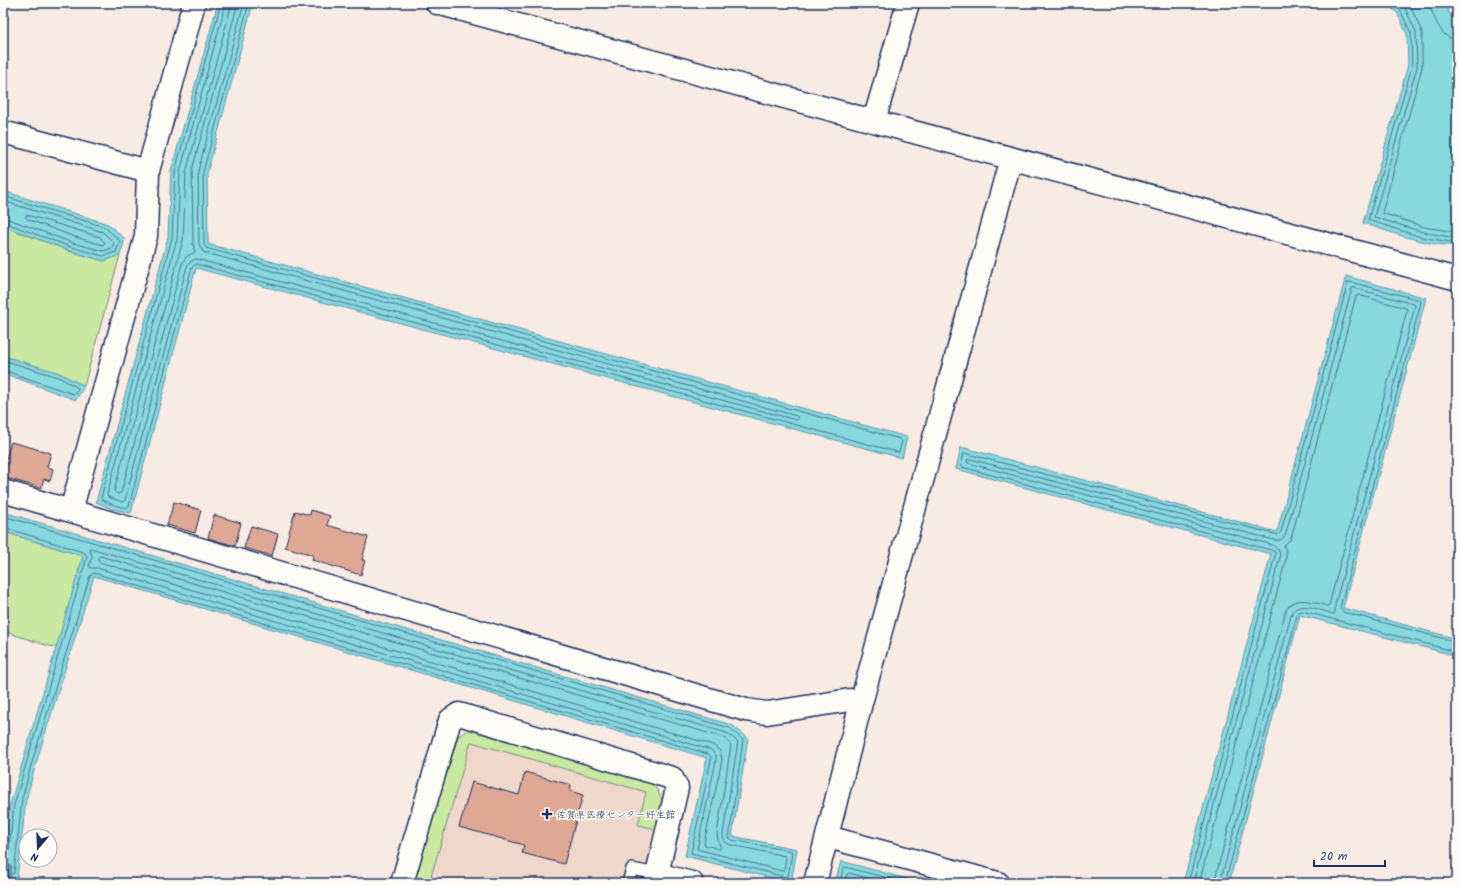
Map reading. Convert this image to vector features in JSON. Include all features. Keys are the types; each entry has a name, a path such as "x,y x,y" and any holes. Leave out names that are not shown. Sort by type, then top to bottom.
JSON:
{"street":[{"path":"71,511 146,236 148,171 194,3"},
{"path":"437,3 1457,280"},
{"path":"874,121 908,3"},
{"path":"3,132 148,171"},
{"path":"815,883 861,703 1011,158"},
{"path":"3,491 746,710 767,712 850,700 861,703"},
{"path":"402,883 450,720 459,714 672,778 677,788 657,874 692,883"},
{"path":"828,836 998,883"}],"lane":[{"path":"628,883 632,869 657,874"}],"shaded area":[{"name":"佐賀県医療センター好生館","path":"458,736 652,781 662,799 649,856 656,883 414,883"}],"green space":[{"path":"3,226 70,251 104,261 120,255 84,386 59,373 3,356"},
{"path":"8,533 83,556 57,647 49,646 3,631 3,535"},
{"path":"472,728 652,781 662,799 656,829 638,825 646,792 471,742 429,883 414,883 458,736"}],"water":[{"path":"218,3 253,3 207,173 208,244 907,437 902,458 196,268 131,513 112,509 96,502 168,237 171,171"},
{"path":"1384,3 1444,3 1457,27 1457,244 1448,245 1424,242 1363,223 1408,65 1407,34 1397,12"},
{"path":"3,191 108,224 125,239 120,255 104,261 70,251 3,226"},
{"path":"1346,276 1426,298 1343,608 1457,639 1457,656 1300,615 1229,883 1183,883 1271,554 956,469 961,447 1277,532"},
{"path":"3,356 59,373 84,386 76,400 3,373"},
{"path":"3,512 732,725 748,738 732,836 797,849 791,883 685,856 707,758 94,576 36,763 26,800 23,828 18,828 17,878 3,877 3,864 10,805 83,556 8,533 3,535"},
{"path":"841,861 922,883 835,883"}],"building":[{"path":"11,442 51,453 47,467 53,469 50,481 44,479 41,488 3,477 3,470"},
{"path":"174,502 201,510 195,533 167,525"},
{"path":"311,510 330,516 327,525 368,537 362,560 365,560 361,575 312,560 313,555 285,547 295,511 310,515"},
{"path":"214,515 241,523 235,546 208,538"},
{"path":"251,526 278,534 272,556 244,548"},
{"path":"525,772 571,785 570,791 583,795 564,864 522,853 524,845 459,827 472,782 519,795"}],"waterway":[{"path":"4,883 7,878 9,868"}],"place":[{"name":"佐賀県医療センター好生館","path":"547,814"}]}
